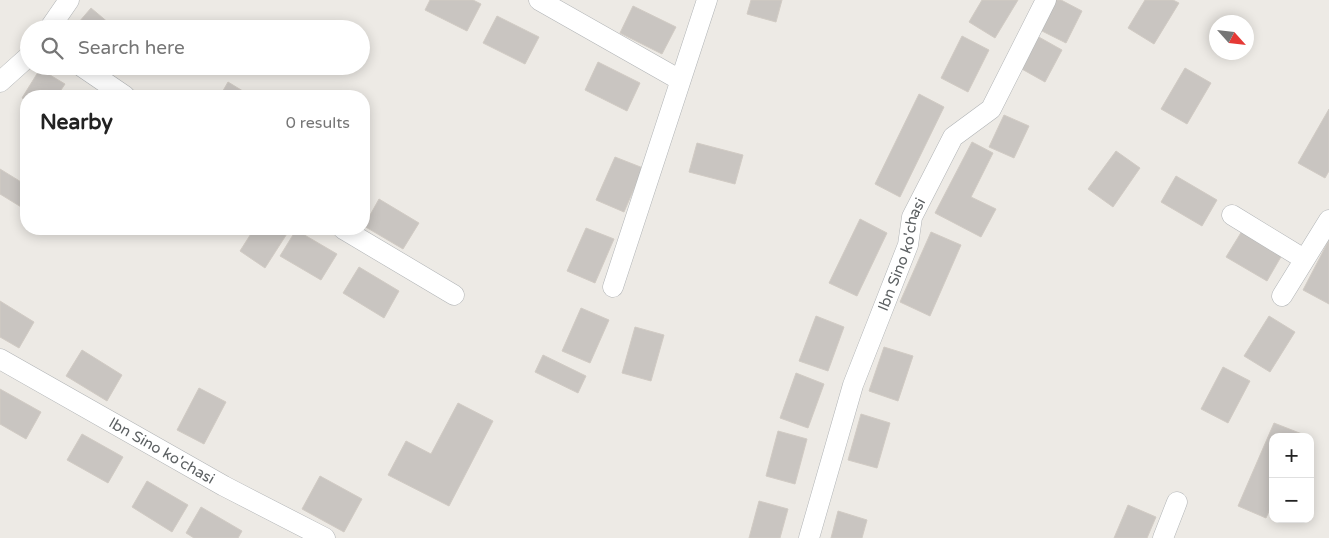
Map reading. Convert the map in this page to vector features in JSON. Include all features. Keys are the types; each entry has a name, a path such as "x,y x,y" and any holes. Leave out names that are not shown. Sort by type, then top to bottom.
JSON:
{"street":[{"path":"55,20 69,0"},
{"path":"539,0 680,80"},
{"path":"612,288 707,0"},
{"name":"Ibn Sino ko'chasi","path":"809,538 854,385 908,245 912,217 953,138 990,110 1046,0"},
{"path":"0,82 20,64"},
{"path":"94,75 116,90"},
{"path":"1232,215 1304,259"},
{"path":"1282,296 1329,220"},
{"path":"353,235 454,295"},
{"name":"Ibn Sino ko'chasi","path":"0,359 224,486 325,538"},
{"path":"1163,538 1177,502"}],"building":[{"path":"430,0 473,0 481,4 467,31 425,10"},
{"path":"751,0 782,0 776,22 747,14"},
{"path":"982,0 1018,0 995,38 969,22"},
{"path":"1056,0 1061,0 1082,11 1066,43 1040,30"},
{"path":"1145,0 1173,0 1179,3 1154,44 1128,28"},
{"path":"633,6 676,27 662,54 620,33"},
{"path":"91,8 105,20 81,20"},
{"path":"497,16 539,37 525,64 483,43"},
{"path":"962,36 989,50 968,92 941,78"},
{"path":"1037,36 1062,50 1045,82 1020,68"},
{"path":"598,62 640,83 627,111 585,90"},
{"path":"1185,68 1211,83 1187,124 1161,109"},
{"path":"36,75 50,75 65,84 61,90 27,90"},
{"path":"228,82 241,90 223,90"},
{"path":"919,94 944,107 900,197 875,184"},
{"path":"1329,109 1329,171 1325,178 1298,163"},
{"path":"1004,115 1029,126 1014,158 989,147"},
{"path":"972,142 993,153 971,197 996,209 981,237 935,213"},
{"path":"697,143 743,155 735,184 689,172"},
{"path":"1116,151 1140,168 1113,207 1088,189"},
{"path":"615,157 643,168 624,212 596,200"},
{"path":"0,169 20,181 20,206 0,194"},
{"path":"1176,176 1217,200 1202,226 1161,202"},
{"path":"379,199 419,223 403,249 370,230 370,215"},
{"path":"860,219 887,233 857,296 829,283"},
{"path":"586,228 614,239 595,283 567,271"},
{"path":"1242,231 1282,255 1267,281 1226,257"},
{"path":"931,232 961,245 930,316 900,302"},
{"path":"250,235 286,235 265,268 240,251"},
{"path":"293,235 305,235 337,254 321,280 280,256"},
{"path":"1329,240 1329,304 1303,290"},
{"path":"359,267 399,291 384,318 343,293"},
{"path":"0,301 34,322 19,348 0,337"},
{"path":"581,308 609,320 590,363 562,351"},
{"path":"816,316 844,327 828,371 799,361"},
{"path":"1269,316 1295,332 1270,372 1244,356"},
{"path":"635,327 664,335 651,381 622,373"},
{"path":"884,347 913,356 898,401 869,391"},
{"path":"82,350 122,375 107,401 66,376"},
{"path":"543,355 586,376 578,393 535,372"},
{"path":"1223,367 1250,381 1228,423 1201,409"},
{"path":"796,373 824,384 808,428 780,418"},
{"path":"199,388 226,402 204,444 177,430"},
{"path":"0,389 41,412 26,439 0,424"},
{"path":"458,403 493,421 449,506 388,475 406,441 431,454"},
{"path":"861,414 890,423 877,468 848,460"},
{"path":"1274,423 1299,433 1270,433"},
{"path":"778,431 807,439 795,484 766,476"},
{"path":"82,434 123,457 108,483 67,460"},
{"path":"1269,435 1269,511 1266,518 1238,506"},
{"path":"320,476 362,499 344,532 302,509"},
{"path":"147,481 188,505 172,532 132,507"},
{"path":"759,501 788,509 780,538 749,538"},
{"path":"1128,505 1156,517 1147,538 1114,538"},
{"path":"201,507 242,531 238,538 194,538 186,533"},
{"path":"838,511 867,520 862,538 831,538"}]}
